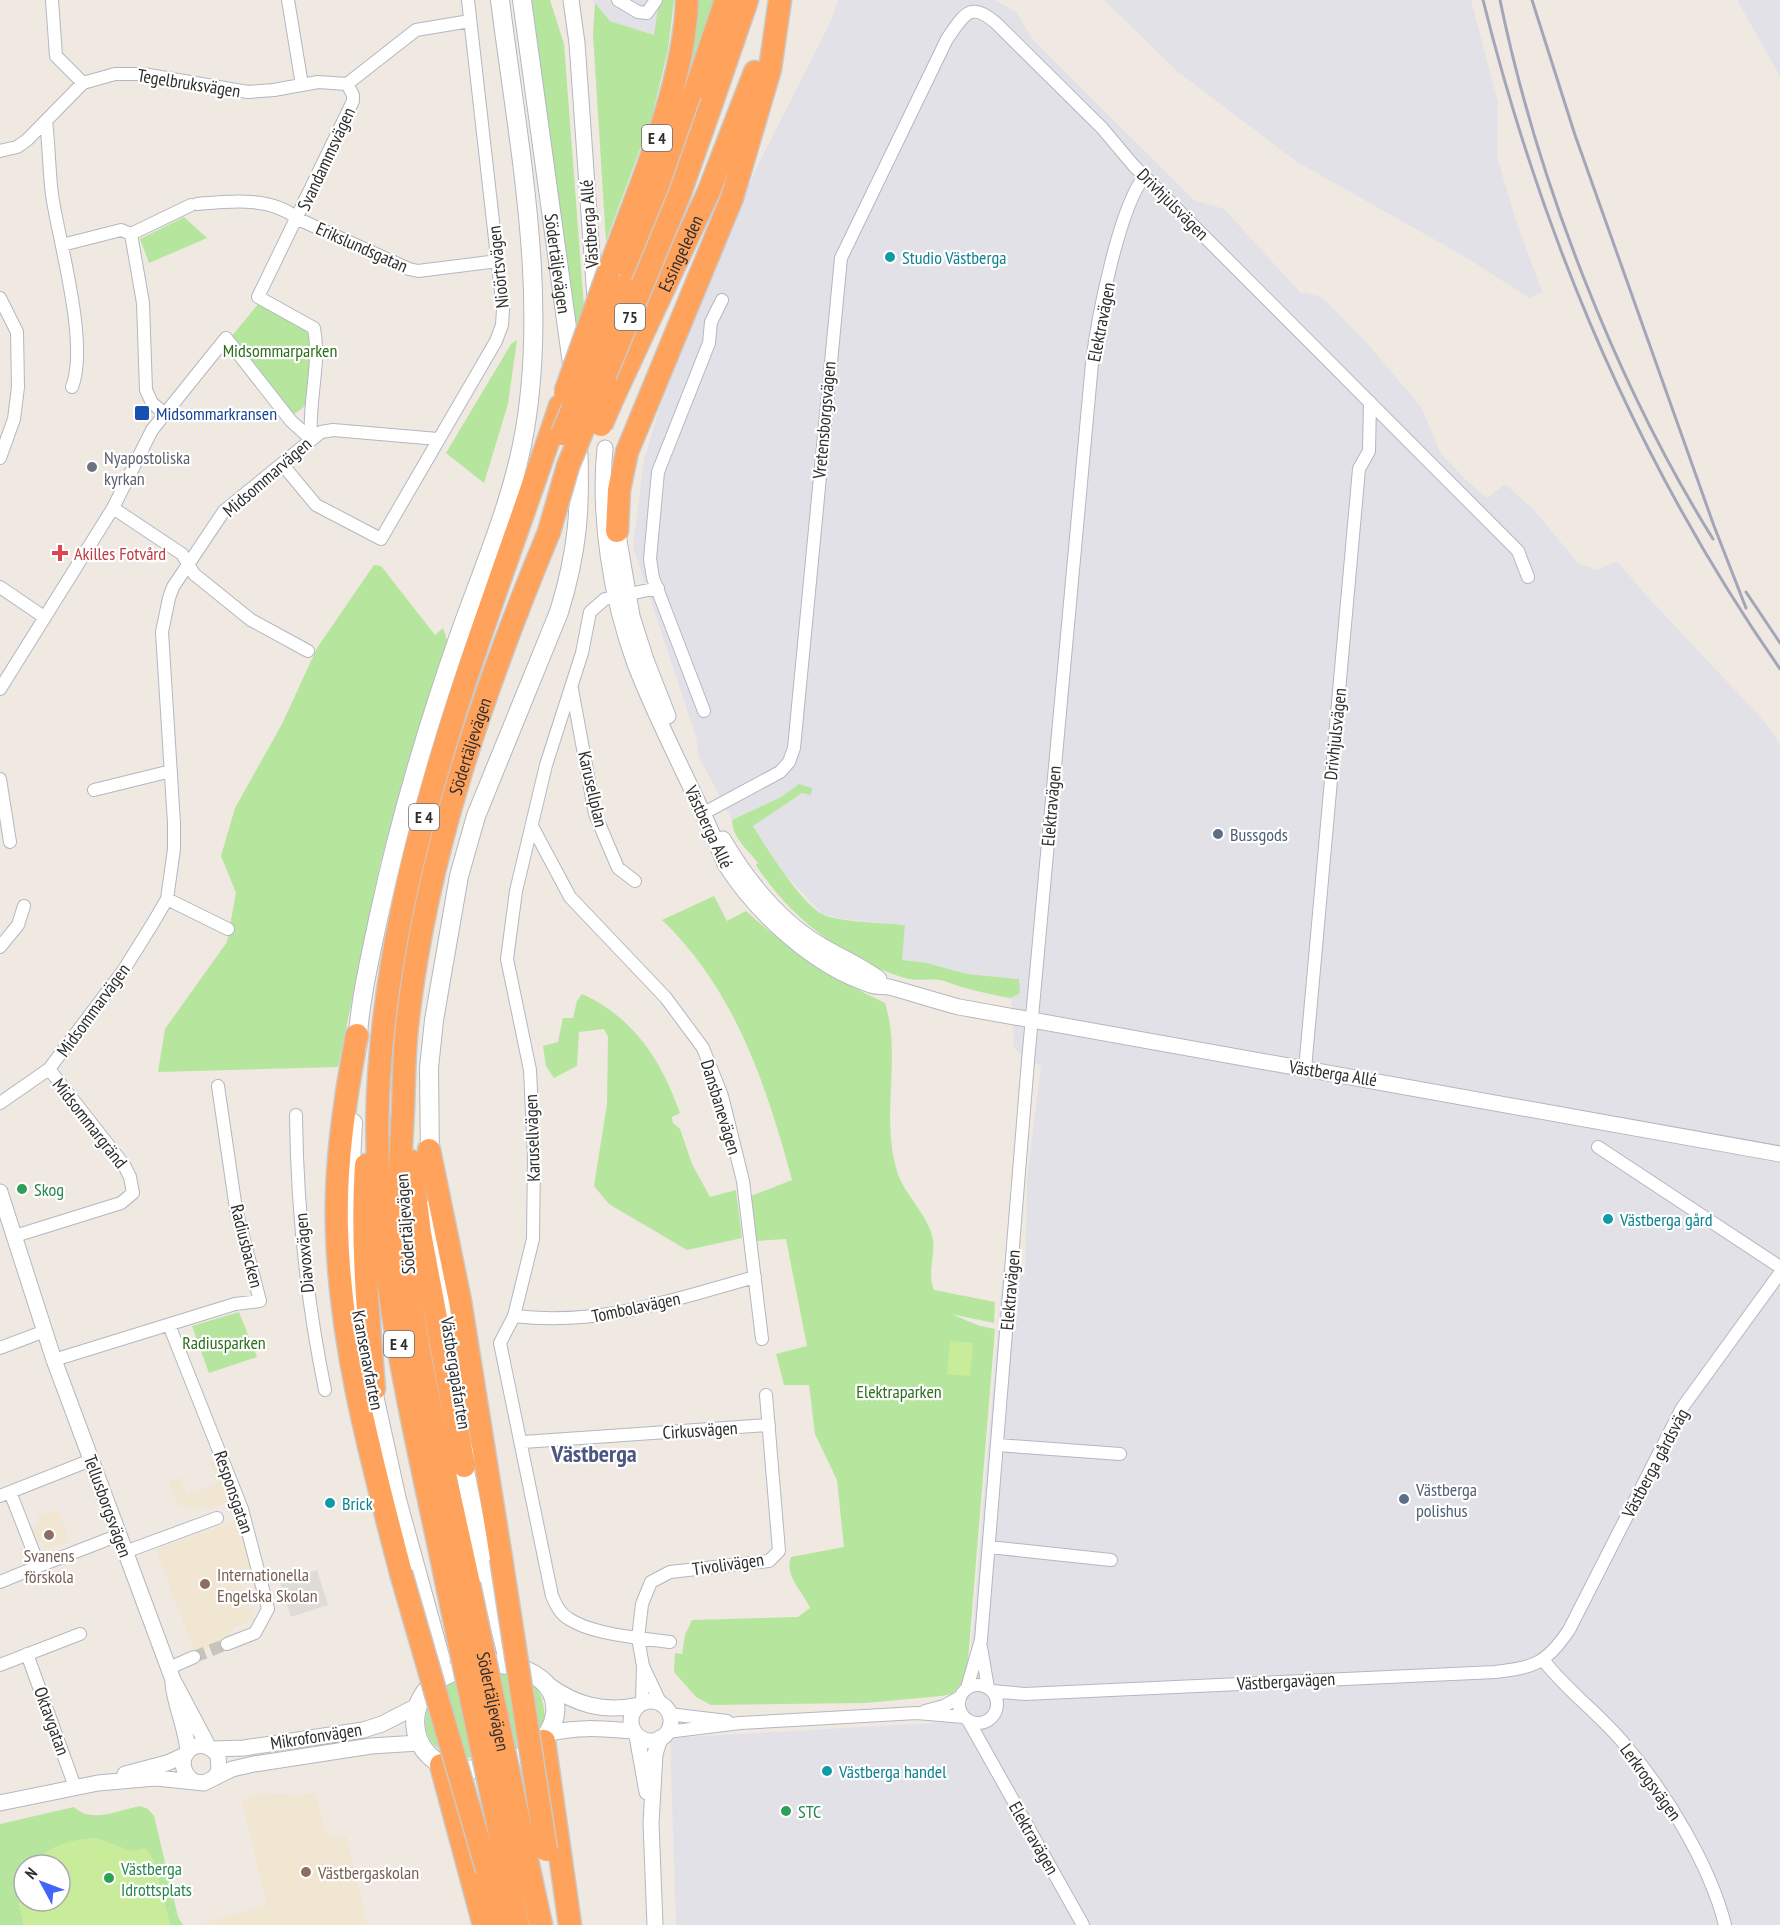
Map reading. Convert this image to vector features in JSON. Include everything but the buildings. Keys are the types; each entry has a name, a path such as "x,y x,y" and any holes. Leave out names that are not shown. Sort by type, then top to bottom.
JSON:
{"highway":[{"name":"E 4","path":"513,549 560,406 616,279 668,104 679,55 687,0"},
{"name":"75","path":"513,549 562,434 616,279 662,189 726,0"},
{"name":"75","path":"549,532 568,466 676,203 747,0"},
{"name":"Essingeleden","path":"549,532 676,263 740,115 757,67 771,0"},
{"path":"617,531 619,490 627,452 703,273 749,147 770,69 780,0"},
{"name":"Södertäljevägen","path":"459,1587 406,1262 400,1192 406,1027 418,953 455,788 499,655 549,532"},
{"name":"Södertäljevägen","path":"513,549 456,707 430,791 409,875 393,962 378,1095 380,1194 386,1279 459,1587 516,1861 541,1925"},
{"path":"357,1035 344,1113 337,1187 338,1242 343,1301 365,1433 401,1573 516,1861 559,1925"},
{"name":"E 4","path":"374,1389 363,1226 367,1155 378,1095"},
{"path":"402,1124 413,1167 420,1233 464,1466"},
{"path":"429,1150 460,1301 501,1558 516,1861 504,1925"},
{"path":"547,1737 570,1925"},
{"path":"441,1764 484,1925"},
{"name":"Södertäljevägen","path":"516,1861 518,1925"}],"main road":[{"name":"Södertäljevägen","path":"357,1035 372,949 407,799 453,652 513,485 528,409 534,332 533,268 500,0"},
{"name":"Södertäljevägen","path":"429,1150 429,1068 434,1020 459,876 476,816 559,612 574,558 581,501 577,399 522,0"},
{"name":"Kransenavfarten","path":"357,1035 351,1158 354,1287 367,1370 374,1389 397,1500 441,1660 440,1678"},
{"name":"Västbergapåfarten","path":"429,1150 432,1213 466,1424 464,1466 480,1546 510,1664"},
{"path":"489,1663 510,1664 528,1669 547,1684 555,1708 547,1737 519,1760 497,1767 454,1769 441,1764 419,1743 414,1727 416,1707 423,1693 440,1678 463,1668 489,1663"}],"street":[{"path":"52,0 56,56 84,83"},
{"path":"288,0 302,85"},
{"name":"Nioörtsvägen","path":"282,464 316,505 381,539 488,357 502,325 503,310 498,261 468,0"},
{"name":"Västberga Allé","path":"571,0 577,43 605,448 617,531 622,596"},
{"path":"618,0 638,12 647,13 656,0"},
{"name":"Drivhjulsvägen","path":"975,10 982,11 996,23 1102,128 1145,176 1518,551 1528,577"},
{"name":"Vretensborgsvägen","path":"706,813 780,772 789,762 794,748 841,258 947,39 967,14 975,10"},
{"name":"Svandammsvägen","path":"311,439 309,415 318,347 314,328 258,297 298,219 353,101 353,95 347,84 416,30 470,21"},
{"name":"Tegelbruksvägen","path":"0,151 17,147 84,83 115,74 129,73 248,92 318,82 347,84"},
{"path":"46,121 52,193 74,310 76,375 72,387"},
{"name":"Elektravägen","path":"963,1693 981,1640 1032,1018 1097,321 1125,215 1135,187 1145,176"},
{"name":"Erikslundsgatan","path":"131,234 194,205 236,200 287,210 298,219 418,271 498,261"},
{"path":"62,245 121,230 131,234 143,303 148,398 164,413"},
{"path":"0,298 17,332 18,387 14,419 0,458"},
{"path":"704,711 658,588 650,559 658,472 709,343 711,322 722,300"},
{"path":"0,688 113,508 146,440 164,413 226,339 291,421 311,439"},
{"name":"Drivhjulsvägen","path":"1305,1068 1359,470 1369,451 1370,402"},
{"name":"Midsommarvägen","path":"0,1103 49,1069 123,971 167,898 174,849 163,621 173,587 224,511 321,432 333,430 438,439"},
{"name":"Västberga Allé","path":"605,448 604,503 635,664 736,882 781,930 810,952 872,985 887,986 959,1007 1032,1018 1780,1154"},
{"path":"113,508 182,554 194,574 246,616 308,651"},
{"path":"0,587 44,617"},
{"path":"622,596 658,588"},
{"name":"Karusellvägen","path":"622,596 599,602 590,612 572,687 546,765 516,891 507,959 530,1070 534,1156 533,1239 515,1313 500,1343 523,1442 552,1596 560,1611 569,1620 615,1635 670,1642"},
{"name":"Karusellplan","path":"572,687 595,814 618,868 635,881"},
{"path":"94,790 171,771"},
{"path":"0,779 10,842"},
{"name":"Dansbanevägen","path":"532,826 570,897 666,998 704,1048 722,1096 743,1181 762,1339"},
{"path":"167,898 228,929"},
{"path":"0,947 18,926 24,906"},
{"name":"Midsommargränd","path":"15,1236 121,1203 133,1193 130,1177 124,1165 49,1069"},
{"name":"Radiusbacken","path":"54,1360 235,1304 260,1301 236,1209 218,1086"},
{"name":"Diavoxvägen","path":"296,1115 297,1179 306,1292 325,1390"},
{"path":"1598,1147 1780,1268"},
{"name":"Tellusborgsvägen","path":"2,1202 54,1360 171,1674 211,1747"},
{"name":"Västberga gårdsväg","path":"1544,1661 1569,1630 1682,1408 1780,1274"},
{"name":"Tombolavägen","path":"515,1313 580,1319 629,1312 755,1277"},
{"name":"Responsgatan","path":"169,1324 242,1509 268,1609 255,1633 227,1644"},
{"path":"0,1348 45,1331"},
{"name":"Tivolivägen","path":"638,1638 642,1604 651,1582 670,1572 769,1561 779,1551 766,1395"},
{"name":"Cirkusvägen","path":"523,1442 769,1425"},
{"path":"997,1444 1120,1454"},
{"path":"39,1566 5,1494 91,1460"},
{"path":"125,1552 217,1518"},
{"path":"0,1582 119,1535"},
{"path":"989,1547 1110,1560"},
{"path":"0,1665 80,1634"},
{"path":"638,1638 643,1666 640,1704 631,1718 651,1823"},
{"name":"Elektravägen","path":"981,1640 990,1689"},
{"name":"Oktavgatan","path":"27,1654 75,1787"},
{"path":"171,1674 194,1657"},
{"name":"Västbergavägen","path":"990,1689 1025,1694 1495,1672 1519,1669 1544,1661"},
{"name":"Lerkrogsvägen","path":"1544,1661 1558,1680 1626,1745 1661,1791 1694,1850 1725,1925"},
{"path":"643,1666 671,1719 655,1754 651,1823 655,1925"},
{"name":"Tellusborgsvägen","path":"171,1674 175,1700 187,1738 186,1753"},
{"path":"547,1684 584,1705 619,1709 651,1701 665,1709 740,1723"},
{"path":"917,1713 944,1706 977,1684 990,1689 997,1707 988,1720 984,1752"},
{"path":"963,1693 959,1708 966,1718"},
{"name":"Västbergavägen","path":"997,1707 1025,1694"},
{"name":"Mikrofonvägen","path":"98,1783 186,1753 198,1745 244,1748 363,1730 382,1724 416,1707"},
{"path":"547,1737 574,1727 597,1726 635,1734 649,1741 664,1735 740,1723 917,1713 966,1718 978,1723 988,1720"},
{"name":"Elektravägen","path":"966,1718 1083,1925"},
{"name":"Mikrofonvägen","path":"0,1803 98,1783 156,1778 204,1783 254,1764 370,1746 419,1743"},
{"path":"211,1747 220,1762 215,1777"},
{"path":"186,1753 184,1772 193,1781"}],"shaded area":[{"path":"592,0 659,0 655,35 610,21"},
{"path":"838,0 995,0 1016,12 1034,41 1194,200 1224,209 1300,292 1318,296 1328,303 1367,343 1421,407 1441,454 1465,479 1487,498 1505,484 1534,510 1578,563 1597,570 1617,561 1764,721 1780,744 1780,1925 676,1925 670,1738 965,1721 1003,1269 1025,1276 1027,1181 1041,1065 1028,1061 1014,1048 1011,998 1018,991 1019,979 967,974 927,963 901,960 905,925 842,919 822,914 782,871 753,825 802,793 799,784 781,797 732,820 699,757 696,737 633,547 644,460 664,393 755,171 830,23"},
{"path":"1104,0 1471,0 1498,102 1497,157 1515,218 1542,292 1529,298 1462,255 1297,162 1177,71"},
{"path":"1737,0 1780,0 1780,76"},
{"path":"214,1460 230,1501 209,1510 207,1506 193,1509 179,1505 168,1482 180,1477 187,1494 218,1484 210,1462"},
{"name":"Svanens förskola","path":"58,1509 69,1541 45,1550 42,1541 36,1544 29,1529 40,1524 37,1517"},
{"name":"Internationella Engelska Skolan","path":"238,1519 250,1568 237,1573 254,1620 231,1629 226,1641 195,1653 156,1550"},
{"path":"317,1570 328,1605 291,1617 280,1582"},
{"name":"Västbergaskolan","path":"264,1793 295,1795 316,1793 326,1833 332,1838 346,1836 367,1925 198,1925 267,1905 242,1801"}],"green space":[{"path":"530,0 550,0 564,44 584,307 576,330"},
{"path":"659,0 674,0 668,50 652,117 606,241 593,34 595,3 610,21 654,35"},
{"path":"698,0 715,0 666,135 686,63"},
{"path":"184,217 207,238 149,263 140,239"},
{"name":"Midsommarparken","path":"259,303 306,330 313,342 305,406 293,415 231,337"},
{"path":"517,340 508,404 484,483 446,453 511,344"},
{"path":"374,565 381,566 435,635 443,628 447,640 406,768 380,864 338,1067 158,1072 165,1029 227,942 236,893 221,856 235,808 282,724 317,648"},
{"path":"799,784 812,788 811,795 802,793 753,826 784,874 813,908 822,914 838,919 905,925 902,960 927,963 967,974 1019,979 1020,993 1011,998 940,980 909,979 887,972 843,950 803,920 769,884 756,865 758,863 735,833 732,820 781,797"},
{"name":"Elektraparken","path":"714,896 727,921 746,911 812,962 847,984 885,1003 892,1044 890,1129 892,1150 900,1180 931,1231 933,1246 931,1278 934,1290 995,1302 994,1323 951,1314 980,1326 995,1329 967,1672 962,1683 952,1694 865,1703 711,1705 696,1697 674,1672 675,1653 682,1654 685,1635 692,1620 798,1617 810,1608 792,1577 791,1557 844,1547 837,1480 815,1434 809,1385 784,1385 776,1354 807,1346 786,1239 756,1241 751,1196 792,1180 782,1144 759,1074 728,1008 687,947 662,920"},
{"path":"582,994 617,1015 644,1043 655,1059 680,1113 672,1117 673,1123 680,1129 692,1164 710,1197 736,1190 742,1238 687,1250 609,1204 594,1186 607,1104 608,1037 604,1029 579,1032 577,1066 554,1078 546,1066 543,1046 558,1042 563,1018 573,1018 577,1001"},
{"name":"Radiusparken","path":"239,1312 257,1357 209,1373 192,1326"},
{"path":"950,1341 973,1343 970,1376 947,1374"},
{"path":"504,1672 527,1679 539,1691 544,1720 537,1734 510,1752 493,1756 475,1758 458,1756 444,1752 435,1746 426,1729 426,1719 432,1700 438,1692 460,1678"},
{"path":"140,1806 148,1809 154,1816 178,1917 183,1925 170,1925 153,1860 96,1838 47,1853 12,1853 12,1913 21,1913 24,1925 0,1925 0,1824 74,1807 88,1815 115,1813"},
{"name":"Västberga Idrottsplats","path":"96,1838 131,1851 146,1848 153,1860 170,1925 24,1925 21,1913 72,1913 72,1853 44,1853 52,1848 78,1840"}],"tunnel":[{"path":"194,1657 227,1644"}],"railway":[{"path":"1483,0 1507,90 1535,178 1566,264 1601,348 1639,431 1682,512 1729,592 1780,669"},
{"path":"1500,0 1535,138 1584,278 1644,414 1713,539"},
{"path":"1532,0 1575,135 1714,526 1746,608"},
{"path":"1746,592 1780,643"}],"place":[{"name":"Studio Västberga","path":"890,257"},
{"name":"Midsommarkransen","path":"142,413"},
{"name":"Nyapostoliska kyrkan","path":"92,467"},
{"name":"Akilles Fotvård","path":"60,553"},
{"name":"Bussgods","path":"1218,834"},
{"name":"Skog","path":"22,1189"},
{"name":"Västberga gård","path":"1608,1219"},
{"name":"Västberga polishus","path":"1404,1499"},
{"name":"Brick","path":"330,1503"},
{"name":"Svanens förskola","path":"49,1535"},
{"name":"Internationella Engelska Skolan","path":"205,1584"},
{"name":"Västberga handel","path":"827,1771"},
{"name":"STC","path":"786,1811"},
{"name":"Västbergaskolan","path":"306,1872"},
{"name":"Västberga Idrottsplats","path":"109,1878"}],"district":[{"name":"Västberga","path":"594,1453"}]}
